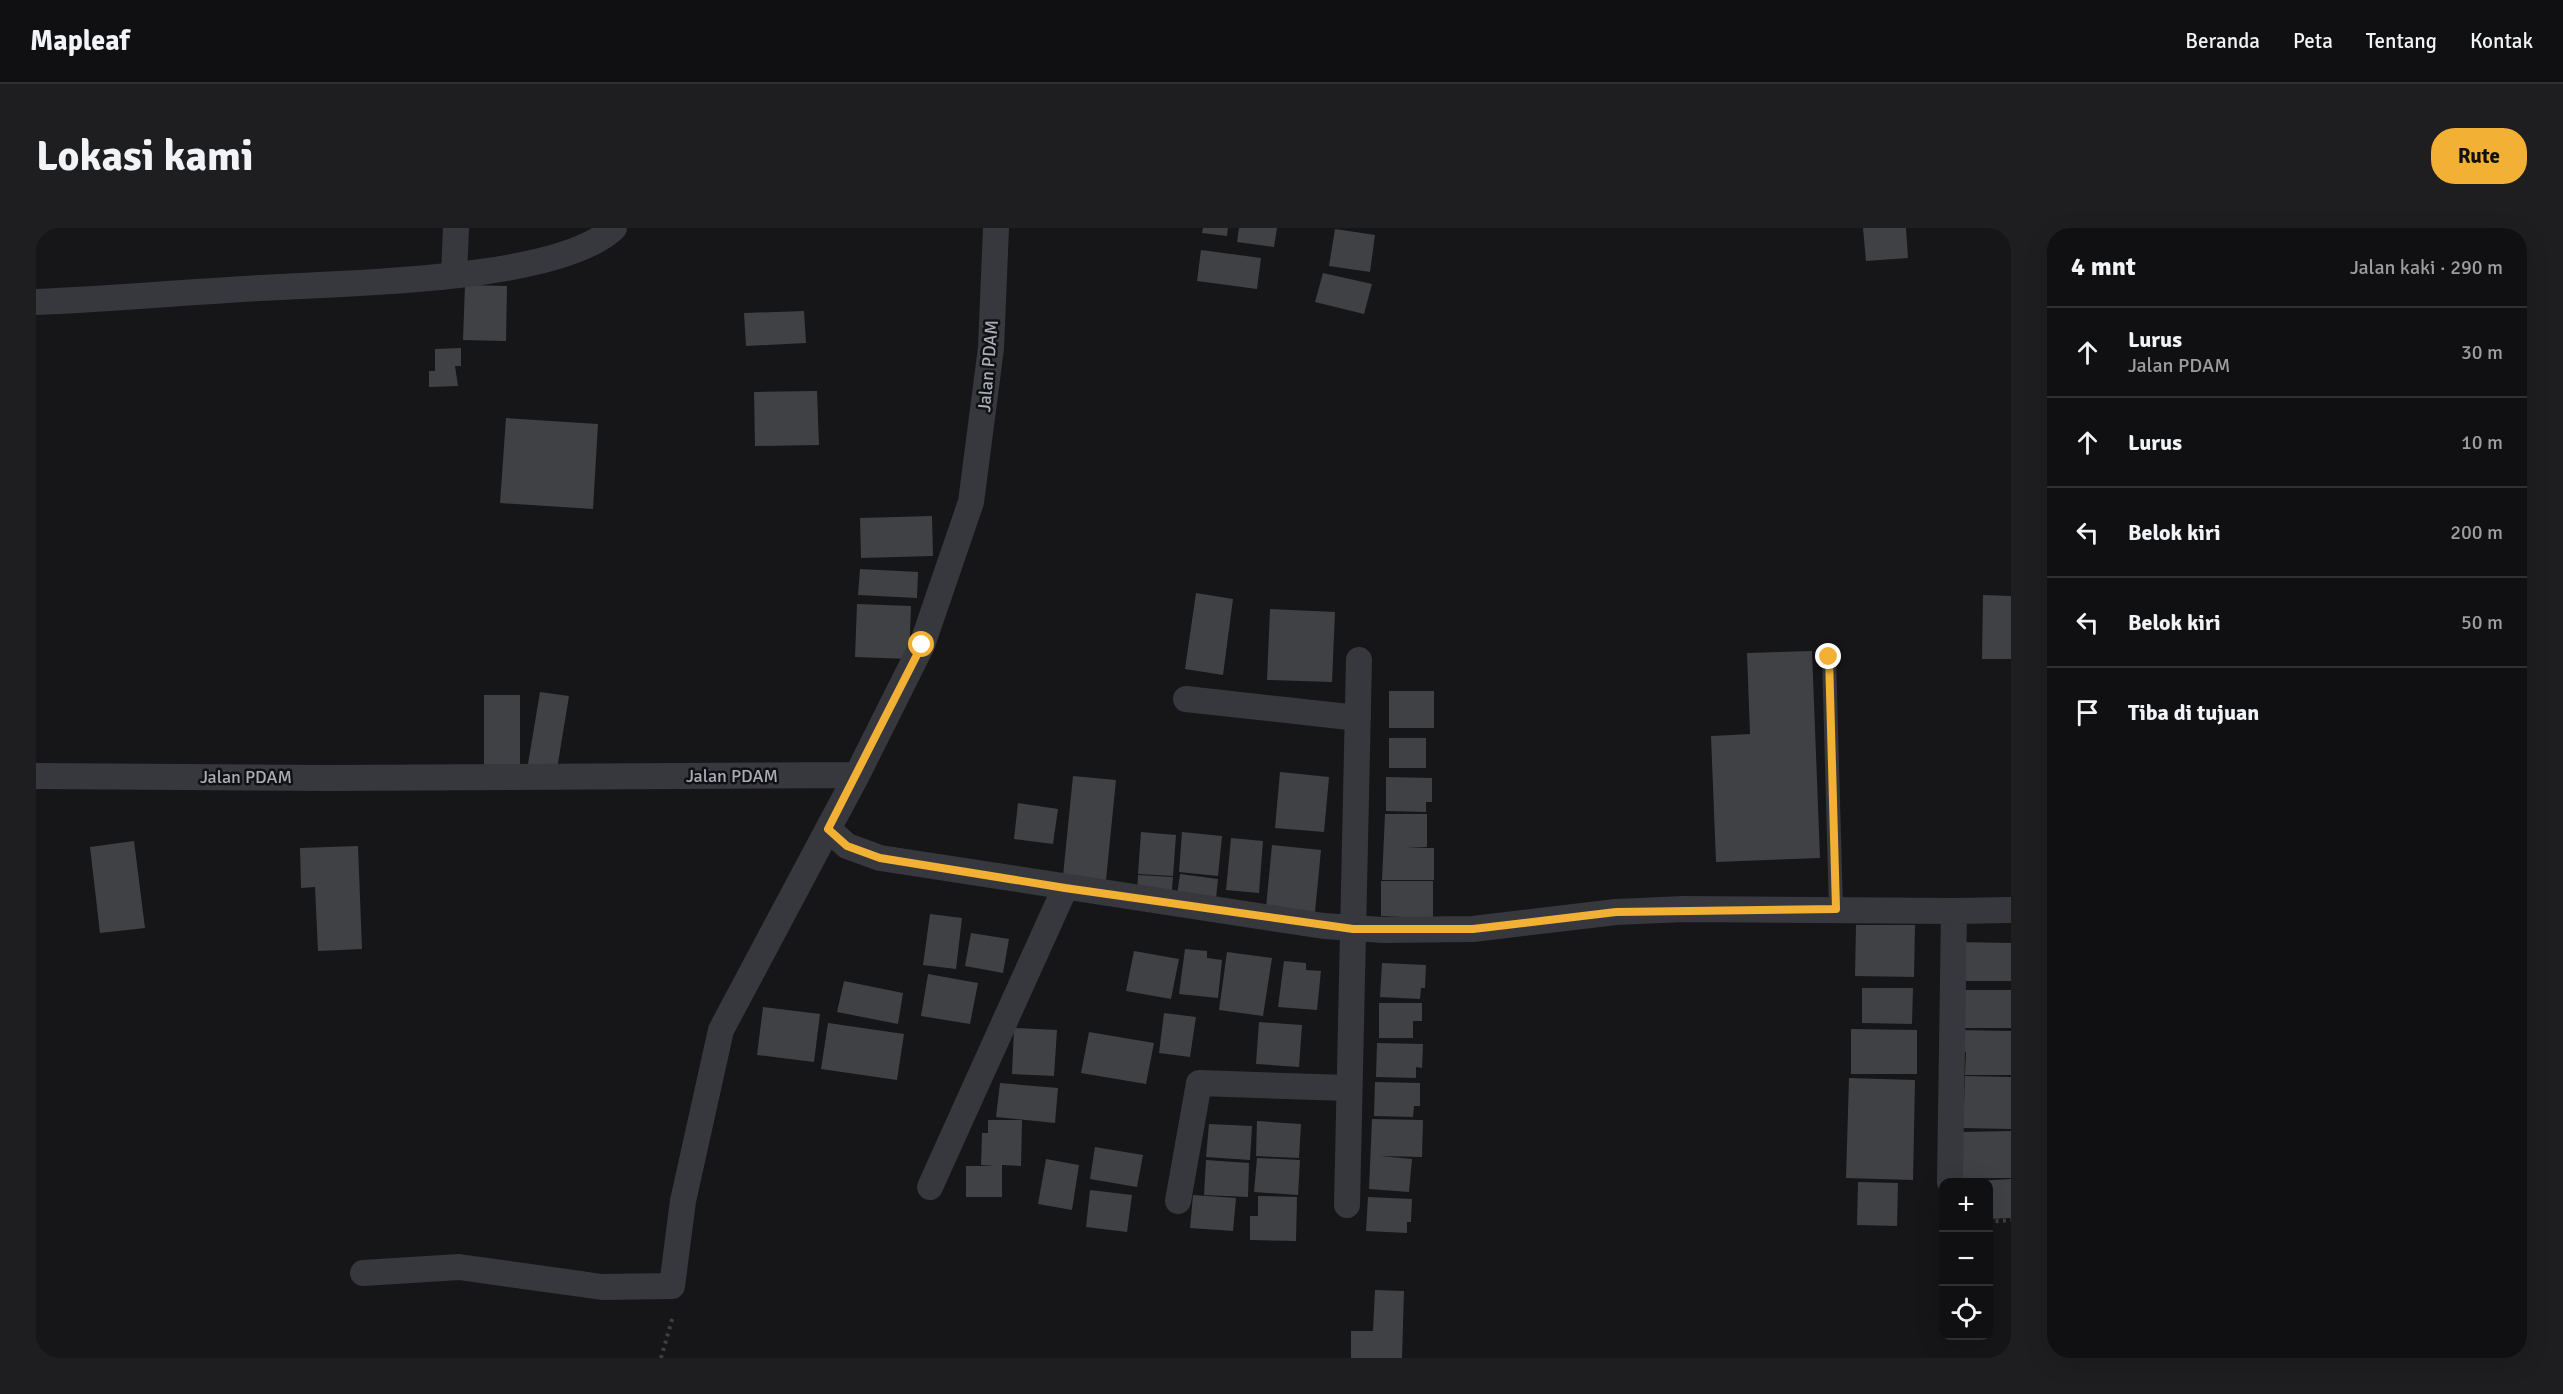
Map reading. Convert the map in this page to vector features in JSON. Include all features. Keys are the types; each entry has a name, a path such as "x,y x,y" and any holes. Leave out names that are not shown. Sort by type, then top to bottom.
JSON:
{"street":[{"path":"454,275 456,228"},
{"path":"36,302 454,275 555,258 593,243 614,228"},
{"name":"Jalan PDAM","path":"36,776 352,778 856,775 922,645 971,502 991,348 996,228"},
{"path":"1347,1205 1359,660"},
{"path":"1186,699 1358,718"},
{"path":"363,1273 459,1267 602,1287 672,1286 683,1201 721,1030 856,775"},
{"path":"828,829 847,846 880,858 1065,888 1353,929 1473,929 1616,912 1836,909 2011,910"},
{"path":"930,1187 1065,888"},
{"path":"1950,1178 1954,911"},
{"path":"1178,1201 1200,1083 1348,1088"}],"lane":[{"path":"1829,657 1836,909"}],"path":[{"path":"1993,1222 2011,1220"},
{"path":"661,1358 673,1315 672,1286"}],"building":[{"path":"1203,228 1228,228 1227,236 1202,233"},
{"path":"1239,228 1277,228 1274,247 1237,242"},
{"path":"1863,228 1906,228 1908,258 1866,261"},
{"path":"1335,229 1375,235 1370,272 1329,266"},
{"path":"1201,250 1261,258 1257,289 1197,281"},
{"path":"1323,273 1372,284 1364,314 1315,302"},
{"path":"465,285 507,286 506,341 463,340"},
{"path":"804,311 806,343 746,346 744,313"},
{"path":"461,348 461,366 455,366 458,386 429,387 429,371 435,371 435,349"},
{"path":"817,391 819,445 755,446 754,392"},
{"path":"506,418 598,424 593,509 500,503"},
{"path":"932,516 933,556 861,558 860,518"},
{"path":"860,569 918,572 917,598 858,595"},
{"path":"1196,593 1233,599 1223,675 1185,669"},
{"path":"1983,595 2011,596 2011,659 1982,659"},
{"path":"857,604 911,606 909,659 855,657"},
{"path":"1270,609 1335,612 1332,682 1267,680"},
{"path":"1812,651 1820,858 1716,862 1711,736 1750,734 1747,653"},
{"path":"1389,691 1434,691 1434,728 1389,728"},
{"path":"540,692 569,696 557,769 528,764"},
{"path":"484,695 520,695 520,769 484,769"},
{"path":"1389,738 1426,738 1426,768 1389,768"},
{"path":"1280,772 1329,777 1324,832 1275,828"},
{"path":"1073,776 1116,780 1106,880 1063,876"},
{"path":"1386,777 1432,778 1432,802 1426,802 1426,812 1386,811"},
{"path":"1018,803 1058,809 1053,844 1014,839"},
{"path":"1385,814 1427,814 1427,847 1407,848 1434,848 1434,880 1382,880"},
{"path":"1141,832 1176,835 1173,876 1138,874"},
{"path":"1182,832 1222,836 1218,876 1179,872"},
{"path":"1231,838 1263,841 1259,893 1226,890"},
{"path":"134,841 145,928 100,933 90,847"},
{"path":"1272,845 1321,850 1315,912 1266,907"},
{"path":"358,846 362,949 318,951 315,887 301,888 300,848"},
{"path":"1180,874 1218,879 1215,908 1176,903"},
{"path":"1138,875 1173,877 1171,901 1137,898"},
{"path":"1381,881 1433,881 1433,928 1401,928 1402,917 1381,916"},
{"path":"930,914 962,918 956,969 923,965"},
{"path":"1856,925 1915,925 1914,977 1855,976"},
{"path":"971,933 1009,939 1003,973 965,966"},
{"path":"1958,942 2011,943 2011,981 1958,981"},
{"path":"1185,949 1207,951 1207,958 1222,960 1218,998 1179,994"},
{"path":"1134,951 1179,959 1171,999 1126,991"},
{"path":"1227,952 1272,958 1263,1016 1219,1010"},
{"path":"1284,961 1306,963 1306,970 1321,971 1317,1010 1278,1007"},
{"path":"1382,963 1426,965 1425,988 1421,988 1420,999 1380,997"},
{"path":"928,974 978,983 970,1024 921,1016"},
{"path":"844,981 903,993 898,1024 837,1012"},
{"path":"1862,988 1913,988 1912,1024 1862,1023"},
{"path":"1954,990 2011,990 2011,1028 1965,1028"},
{"path":"1379,1003 1422,1003 1422,1021 1413,1021 1413,1038 1379,1038"},
{"path":"763,1007 820,1014 814,1062 757,1055"},
{"path":"1164,1013 1196,1017 1190,1057 1159,1053"},
{"path":"1259,1022 1302,1025 1299,1067 1256,1064"},
{"path":"828,1023 904,1034 897,1080 821,1069"},
{"path":"1014,1028 1057,1030 1054,1076 1012,1074"},
{"path":"1851,1029 1917,1030 1917,1074 1851,1074"},
{"path":"1958,1030 2011,1031 2011,1075 1965,1075 1966,1052 1958,1052"},
{"path":"1089,1032 1154,1043 1146,1084 1081,1073"},
{"path":"1377,1043 1423,1044 1422,1068 1416,1067 1416,1078 1376,1077"},
{"path":"1965,1076 2011,1077 2011,1129 1963,1128"},
{"path":"1849,1078 1915,1080 1913,1180 1846,1178"},
{"path":"1375,1082 1420,1083 1420,1106 1414,1106 1413,1117 1374,1116"},
{"path":"1000,1083 1058,1088 1055,1123 996,1117"},
{"path":"1372,1119 1423,1120 1422,1157 1380,1156 1412,1159 1409,1192 1369,1189"},
{"path":"988,1120 1022,1120 1021,1166 1002,1165 1002,1197 966,1197 966,1166 995,1166 981,1165 982,1133 988,1133"},
{"path":"1257,1121 1301,1124 1299,1158 1256,1156"},
{"path":"1209,1124 1252,1126 1250,1160 1206,1157"},
{"path":"2011,1131 2011,1178 1960,1178 1960,1132"},
{"path":"1095,1147 1143,1155 1137,1187 1090,1179"},
{"path":"1257,1158 1300,1160 1298,1195 1254,1192"},
{"path":"1046,1159 1079,1165 1072,1210 1038,1204"},
{"path":"1206,1160 1249,1163 1248,1197 1204,1195"},
{"path":"2011,1179 2011,1218 1993,1219 1993,1180"},
{"path":"1858,1182 1898,1183 1897,1226 1857,1225"},
{"path":"1090,1190 1132,1195 1127,1232 1086,1227"},
{"path":"1193,1195 1236,1198 1233,1231 1190,1228"},
{"path":"1258,1196 1297,1197 1296,1241 1250,1240 1250,1216 1258,1216"},
{"path":"1368,1197 1412,1199 1411,1222 1407,1222 1407,1233 1366,1231"},
{"path":"1375,1290 1404,1291 1402,1358 1351,1358 1351,1331 1373,1331"}],"route":[{"path":"922,645 828,829 847,846 880,858 1065,888 1324,926 1383,930 1473,929 1616,912 1684,909 1836,909 1829,657"}]}
